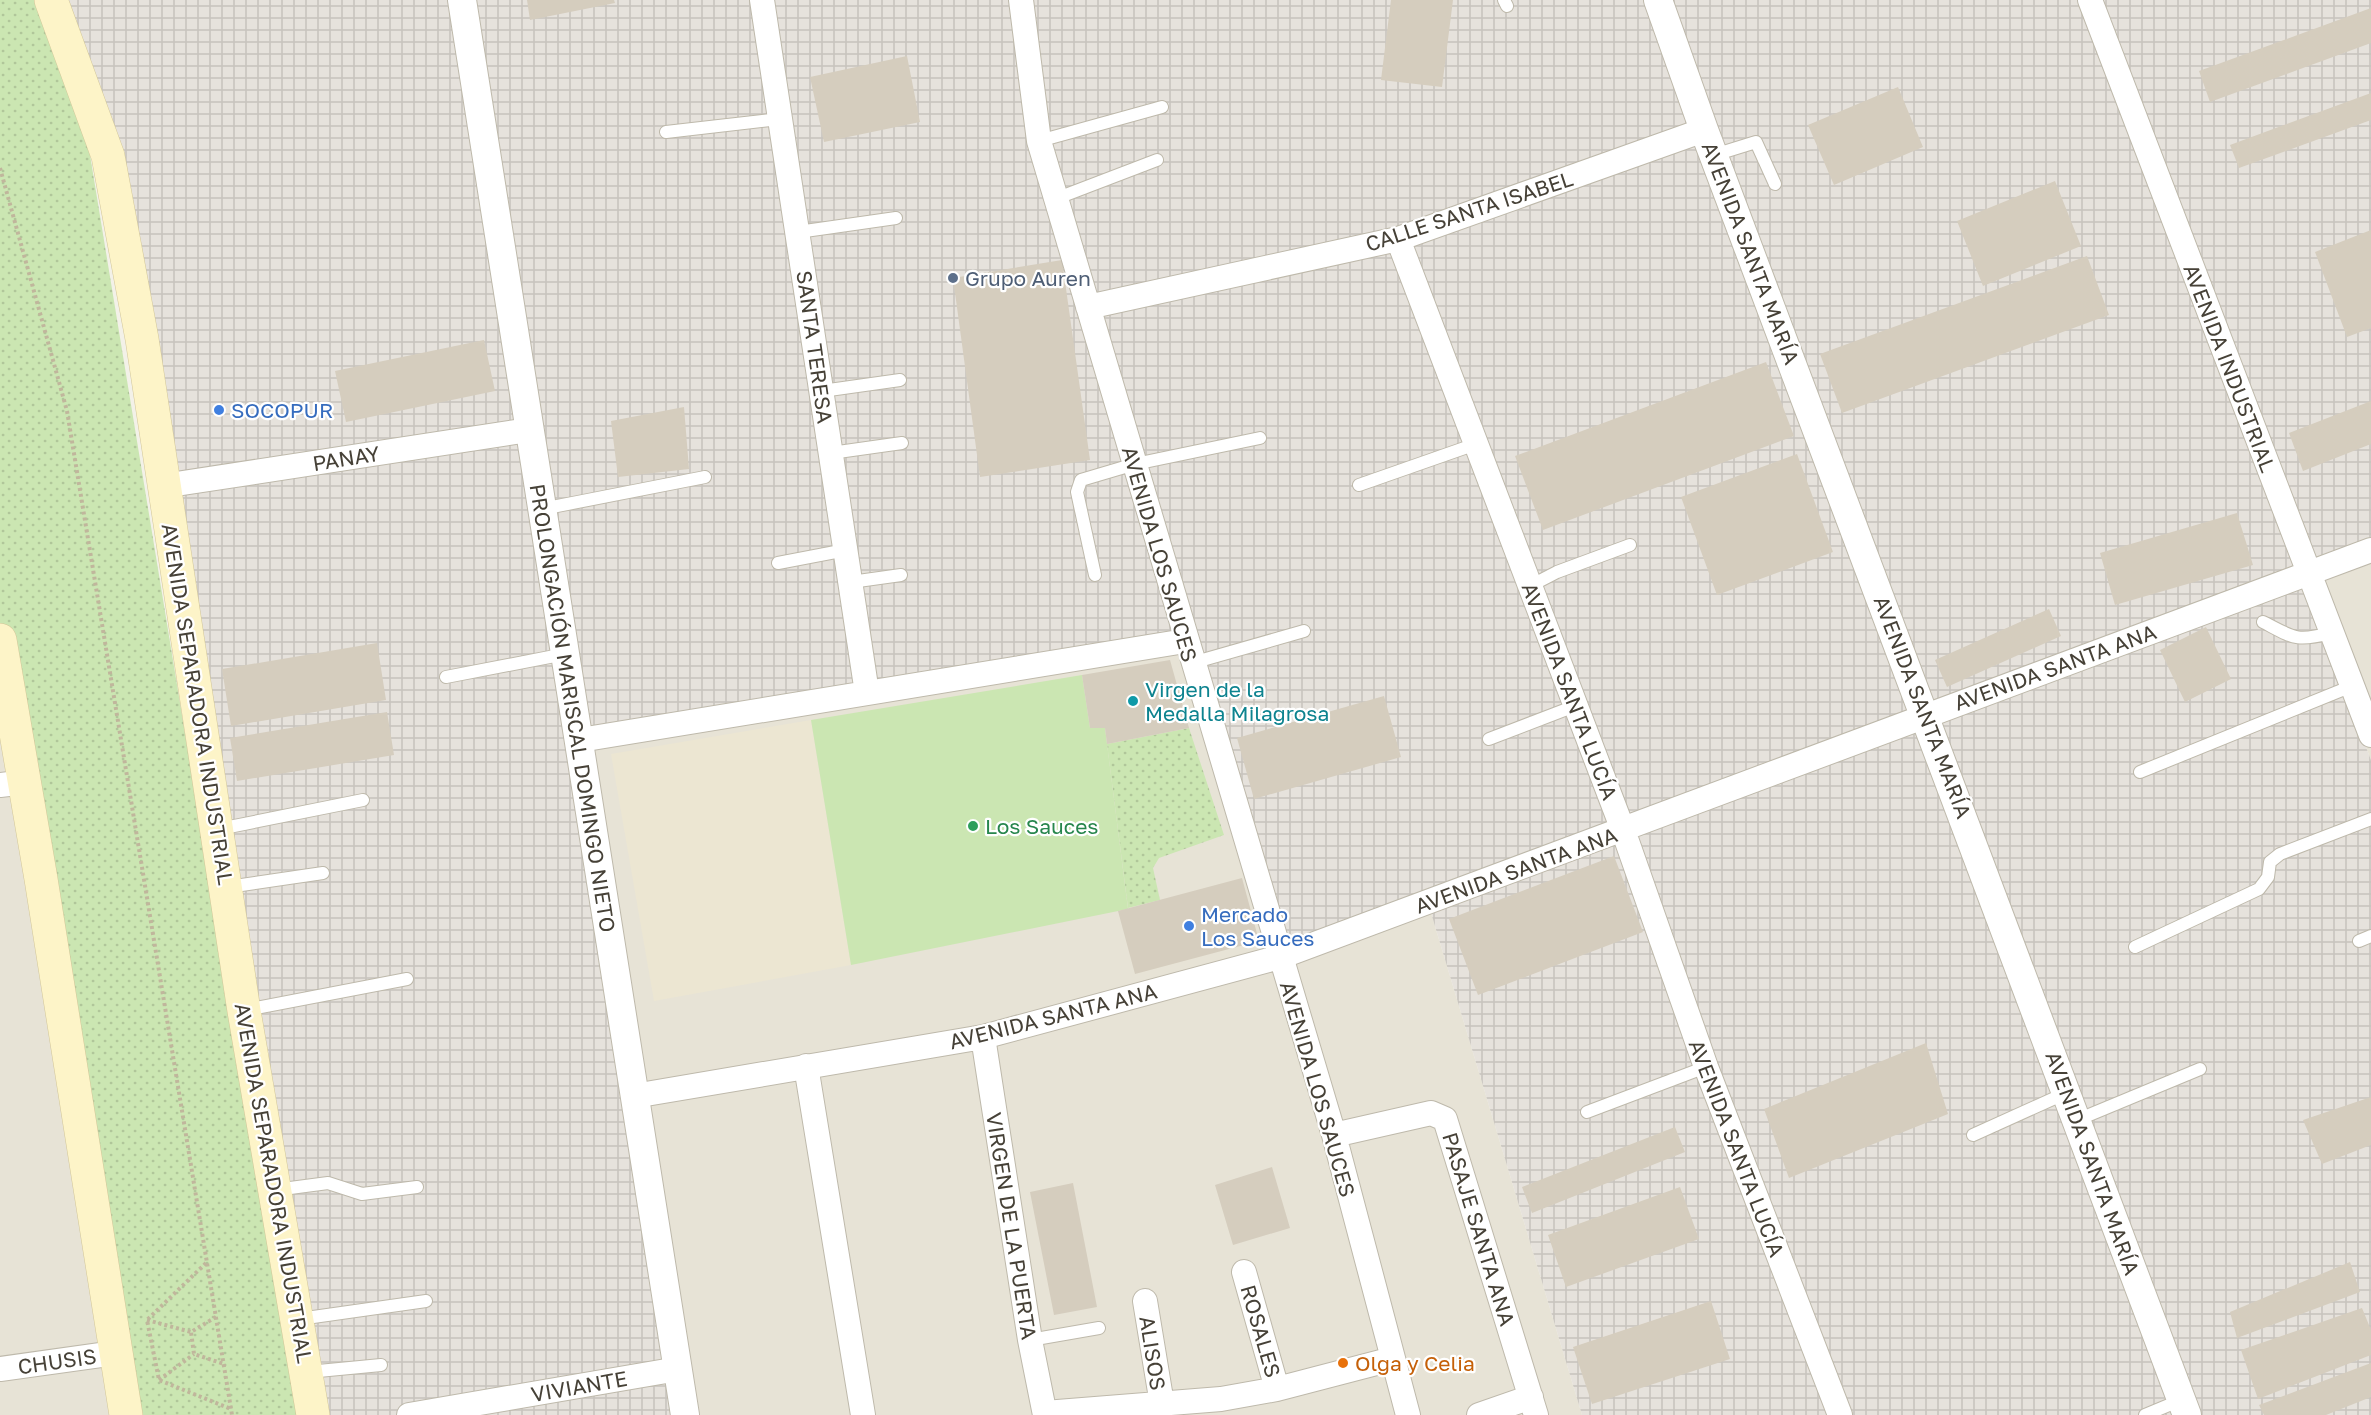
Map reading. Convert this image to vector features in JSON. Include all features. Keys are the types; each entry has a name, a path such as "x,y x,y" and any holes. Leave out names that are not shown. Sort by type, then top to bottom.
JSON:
{"main road":[{"name":"AVENIDA SEPARADORA INDUSTRIAL","path":"51,0 108,156 142,339 163,486 228,887 244,1011 313,1415"},
{"path":"0,640 13,784 126,1415"}],"street":[{"name":"PROLONGACIÓN MARISCAL DOMINGO NIETO","path":"462,0 685,1415"},
{"name":"SANTA TERESA","path":"762,0 867,693"},
{"name":"AVENIDA LOS SAUCES","path":"1021,0 1039,141 1334,1135 1408,1415"},
{"name":"AVENIDA SANTA MARÍA","path":"1658,0 1709,142 2184,1407"},
{"name":"AVENIDA INDUSTRIAL","path":"2090,0 2371,735"},
{"name":"CALLE SANTA ISABEL","path":"1089,307 1398,239 1709,142"},
{"name":"AVENIDA SANTA LUCÍA","path":"1398,239 1623,830 1706,1067 1839,1415"},
{"name":"PANAY","path":"163,486 529,430"},
{"name":"AVENIDA SANTA ANA","path":"634,1096 983,1037 1280,957 1623,830 1925,714 2371,550"},
{"path":"580,740 867,693 1189,652"},
{"name":"VIRGEN DE LA PUERTA","path":"983,1037 1030,1340 1045,1414"},
{"path":"806,1066 863,1415"},
{"name":"PASAJE SANTA ANA","path":"1334,1135 1431,1113 1441,1115 1445,1119 1533,1406"},
{"name":"ROSALES","path":"1244,1272 1278,1389"},
{"name":"ALISOS","path":"1145,1301 1162,1404"},
{"name":"CHUSIS","path":"0,1369 114,1353"},
{"path":"1045,1414 1221,1399 1278,1389 1392,1359"},
{"name":"VIVIANTE","path":"410,1415 678,1369"},
{"path":"1479,1415 1533,1406"}],"lane":[{"path":"1039,141 1162,107"},
{"path":"666,132 779,119"},
{"path":"1709,142 1756,142 1761,148 1775,184"},
{"path":"1056,199 1157,160"},
{"path":"798,232 896,218"},
{"path":"822,391 900,380"},
{"path":"1095,575 1077,492 1081,480 1135,464 1260,438"},
{"path":"831,453 902,443"},
{"path":"1359,485 1476,444"},
{"path":"542,509 705,477"},
{"path":"1530,586 1557,572 1630,544"},
{"path":"778,563 846,550"},
{"path":"851,582 901,575"},
{"path":"2263,622 2295,639 2305,640 2331,633"},
{"path":"1189,652 1304,631"},
{"path":"446,677 566,654"},
{"path":"2140,772 2352,686"},
{"path":"1489,739 1575,706"},
{"path":"218,829 363,800"},
{"path":"2135,947 2259,890 2268,877 2270,862 2280,854 2371,819"},
{"path":"228,887 324,873"},
{"path":"2359,942 2371,936"},
{"path":"244,1011 407,980"},
{"path":"1587,1112 1706,1067"},
{"path":"2077,1120 2200,1069"},
{"path":"1973,1134 2067,1092"},
{"path":"274,1190 328,1183 362,1194 417,1187"},
{"path":"297,1319 426,1301"},
{"path":"1030,1340 1100,1328"},
{"path":"306,1372 381,1365"},
{"path":"2145,1415 2184,1407"}],"path":[{"path":"0,168 67,411 231,1412"},
{"path":"147,1320 207,1263"},
{"path":"147,1320 191,1332 216,1317"},
{"path":"147,1320 159,1380"},
{"path":"191,1332 194,1354"},
{"path":"194,1354 224,1364"},
{"path":"159,1380 194,1354"},
{"path":"159,1380 231,1412"}],"shaded area":[{"path":"61,0 2371,0 2371,537 2295,566 2371,760 2371,1415 1582,1415 1431,913 1288,944 1198,649 599,729 580,753 681,1415 325,1415 132,238"},
{"path":"0,384 193,1415 0,1415"},
{"path":"2371,537 2371,760 2295,566"},
{"path":"1198,649 1431,913 1582,1415 681,1415 580,753 599,729"},
{"path":"811,720 851,965 654,1001 611,754"}],"green space":[{"path":"0,0 46,0 90,155 297,1415 135,1415 0,625"},
{"name":"Los Sauces","path":"1082,675 1090,728 1105,728 1128,909 851,965 811,720"},
{"path":"1189,728 1224,835 1159,858 1153,868 1160,900 1128,908 1107,744"}],"building":[{"path":"527,0 614,0 615,3 530,20"},
{"path":"1391,0 1453,0 1442,87 1381,80"},
{"path":"2371,8 2371,43 2210,102 2199,71"},
{"path":"907,56 920,122 824,142 810,77"},
{"path":"1898,87 1923,147 1834,185 1808,125"},
{"path":"2371,93 2371,120 2239,168 2230,145"},
{"path":"2055,181 2081,246 1983,286 1957,221"},
{"path":"2371,230 2371,328 2347,337 2315,252"},
{"path":"2087,256 2109,315 1842,413 1820,354"},
{"path":"1062,260 1090,460 980,477 953,278"},
{"path":"484,340 495,391 346,422 335,371"},
{"path":"1766,362 1794,436 1543,530 1515,456"},
{"path":"2371,401 2371,444 2303,471 2289,433"},
{"path":"684,407 689,469 618,477 611,421"},
{"path":"1797,454 1833,552 1717,595 1681,497"},
{"path":"2237,513 2253,565 2115,605 2100,553"},
{"path":"2049,609 2061,636 1947,687 1935,660"},
{"path":"2206,627 2231,679 2185,702 2160,650"},
{"path":"377,643 386,700 231,726 222,669"},
{"name":"Virgen de la Medalla Milagrosa","path":"1170,660 1189,728 1107,744 1105,728 1090,728 1082,675"},
{"path":"1384,696 1401,757 1254,799 1237,738"},
{"path":"387,712 394,755 237,781 230,738"},
{"path":"1614,856 1643,932 1478,995 1449,919"},
{"name":"Mercado Los Sauces","path":"1242,878 1259,941 1135,974 1118,911"},
{"path":"1926,1043 1948,1114 1789,1178 1764,1109"},
{"path":"2371,1097 2371,1145 2322,1164 2303,1120"},
{"path":"1675,1127 1685,1152 1532,1213 1522,1187"},
{"path":"1272,1167 1290,1228 1233,1245 1215,1185"},
{"path":"1073,1183 1097,1307 1054,1315 1030,1192"},
{"path":"1680,1187 1699,1239 1566,1287 1548,1235"},
{"path":"2350,1262 2360,1292 2237,1338 2230,1312"},
{"path":"1711,1301 1730,1359 1592,1404 1573,1347"},
{"path":"2362,1308 2371,1330 2371,1355 2258,1399 2241,1350"},
{"path":"2371,1363 2371,1397 2326,1415 2264,1415 2259,1405"}],"place":[{"name":"Grupo Auren","path":"953,278"},
{"name":"SOCOPUR","path":"219,410"},
{"name":"Virgen de la Medalla Milagrosa","path":"1133,701"},
{"name":"Los Sauces","path":"973,826"},
{"name":"Mercado Los Sauces","path":"1189,926"},
{"name":"Olga y Celia","path":"1343,1363"}]}
